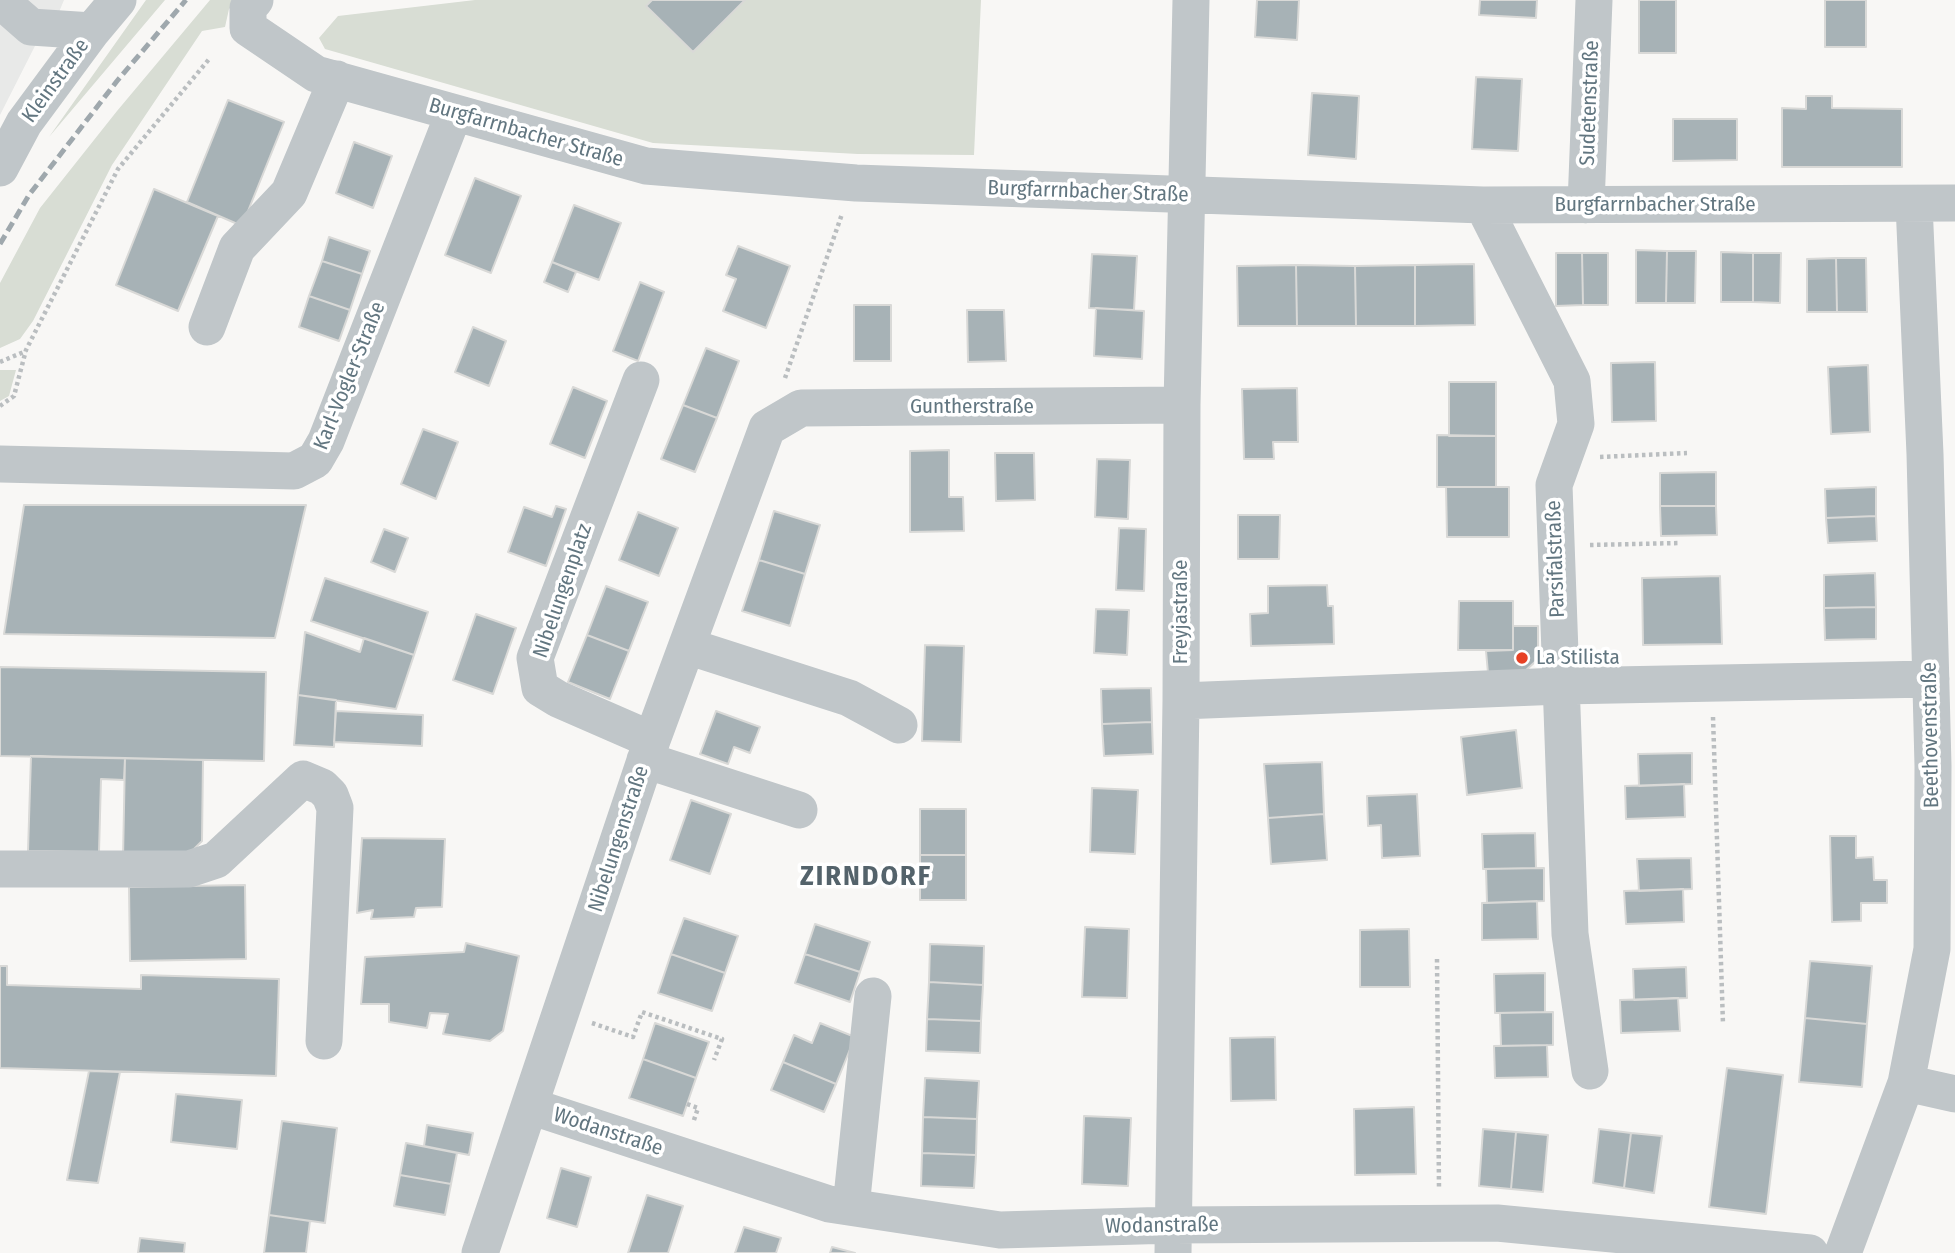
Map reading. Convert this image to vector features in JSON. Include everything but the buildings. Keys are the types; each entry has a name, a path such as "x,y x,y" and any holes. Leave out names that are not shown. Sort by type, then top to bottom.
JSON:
{"street":[{"path":"0,0 31,27 92,31"},
{"path":"66,0 92,31"},
{"name":"Kleinstraße","path":"0,168 24,123 118,0"},
{"name":"Freyjastraße","path":"1174,1239 1182,405 1191,0"},
{"name":"Sudetenstraße","path":"1586,205 1594,0"},
{"name":"Burgfarrnbacher Straße","path":"252,14 316,74 646,166 856,183 1483,205 1955,203"},
{"path":"207,327 237,248 289,193 337,79"},
{"name":"Karl-Vogler-Straße","path":"0,464 294,471 315,460 326,441 454,113"},
{"name":"Beethovenstraße","path":"1843,1253 1906,1083 1944,949 1944,766 1931,679 1914,204"},
{"name":"Parsifalstraße","path":"1483,205 1572,381 1576,424 1554,485 1570,934 1590,1071"},
{"name":"Nibelungenplatz","path":"641,380 535,658 540,688 648,750"},
{"name":"Guntherstraße","path":"767,428 802,408 1182,405"},
{"name":"Nibelungenstraße","path":"480,1253 648,750 767,428"},
{"path":"687,646 849,698 899,725"},
{"path":"1181,701 1561,686 1931,679"},
{"path":"648,750 799,810"},
{"path":"0,869 189,869 216,860 303,779 322,787 330,795 335,808 324,1041"},
{"path":"851,1208 873,996"},
{"path":"1906,1083 1955,1094"},
{"name":"Wodanstraße","path":"530,1106 829,1204 1000,1230 1174,1239 1439,1223 1497,1223 1810,1253"}],"path":[{"path":"0,406 14,396 26,351 118,169 210,58"},
{"path":"767,428 845,207"},
{"path":"0,362 26,351"},
{"path":"1563,459 1687,453"},
{"path":"1557,546 1680,543"},
{"path":"1712,684 1723,1024"},
{"path":"1437,959 1439,1223"},
{"path":"561,1013 634,1037 642,1012 722,1039 715,1060"}],"shaded area":[{"path":"0,0 64,0 59,12 36,44 0,115"},
{"path":"146,0 165,0 49,137"},
{"path":"210,0 238,0 229,9 225,27 202,31 112,165 33,321 20,339 0,348 0,283 40,208"},
{"path":"475,0 981,0 974,155 858,154 653,143 325,49 319,38 338,16"},
{"path":"0,370 16,370 9,396 0,401"}],"railway":[{"path":"0,244 29,195 117,81 186,0"}],"place":[{"name":"La Stilista","path":"1522,658"}],"district":[{"name":"ZIRNDORF","path":"866,877"}]}
